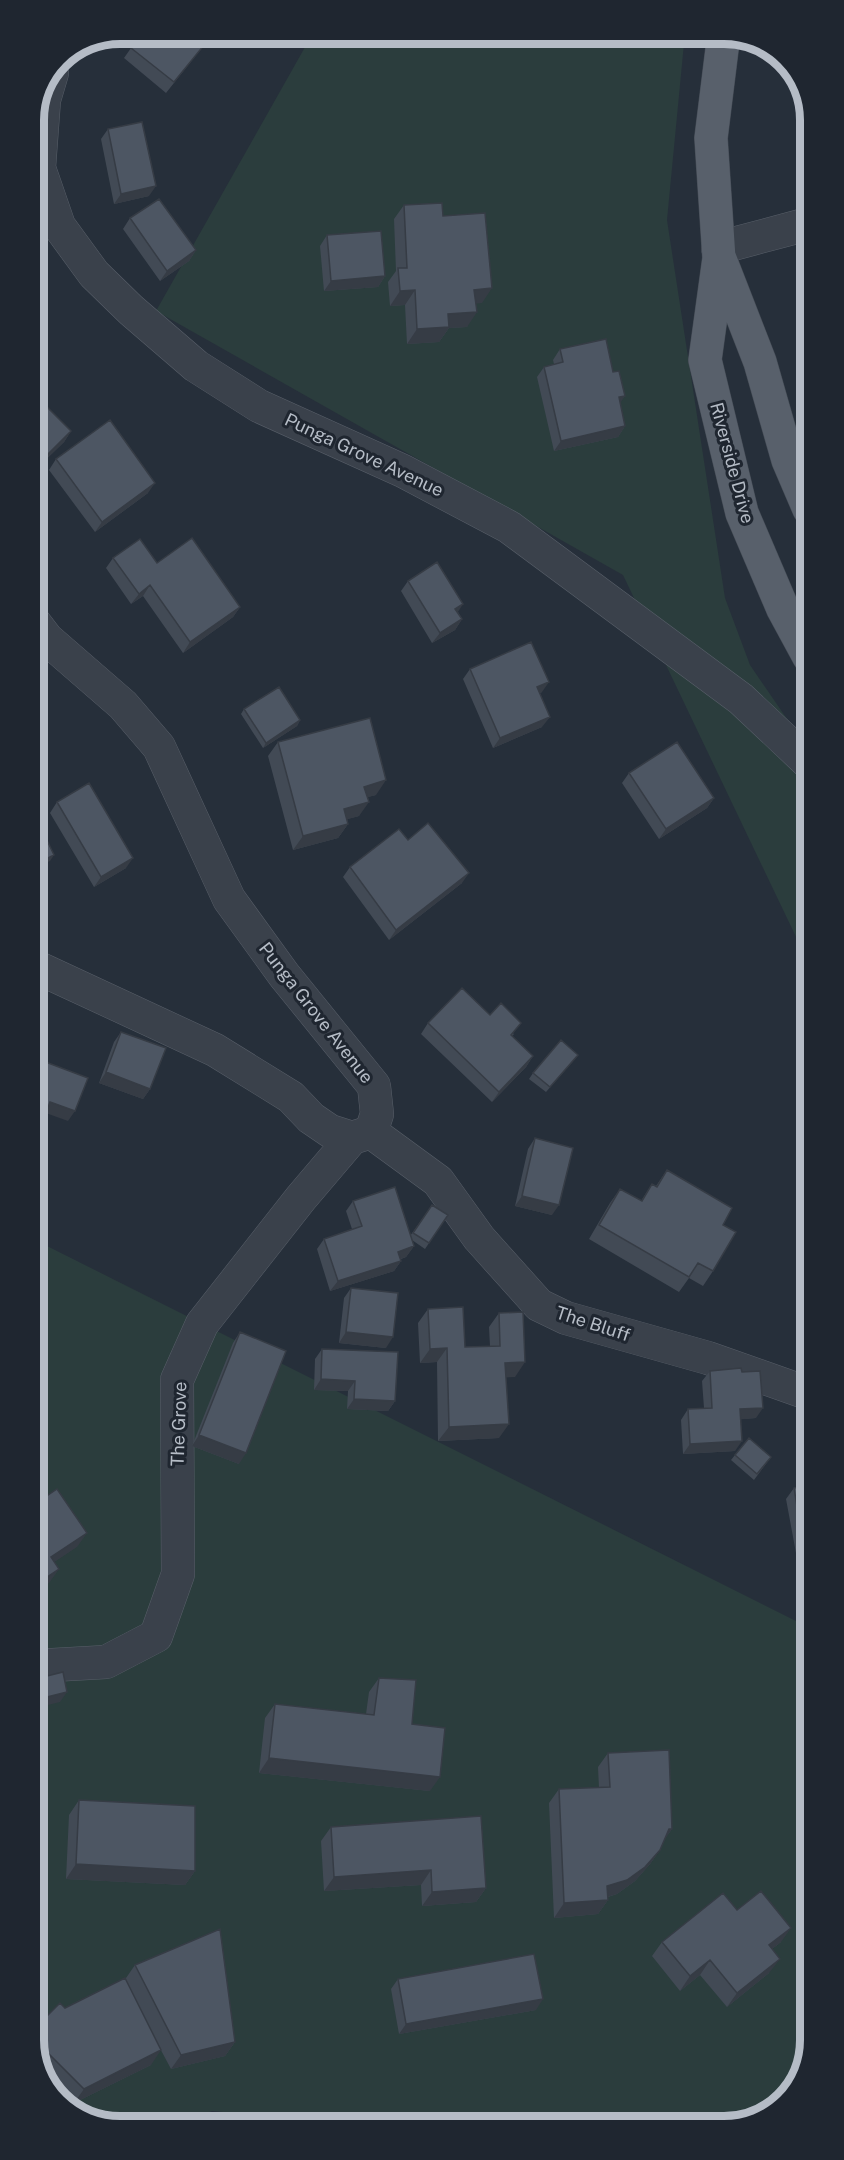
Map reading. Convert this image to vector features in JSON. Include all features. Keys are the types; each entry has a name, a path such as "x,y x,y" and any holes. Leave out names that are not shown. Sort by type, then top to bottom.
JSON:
{"main road":[{"name":"Riverside Drive","path":"723,44 711,138 718,253 705,360 742,513 783,609 800,640"},
{"name":"Riverside Drive","path":"718,253 760,362 788,460 800,488"}],"street":[{"name":"Punga Grove Avenue","path":"44,182 59,226 94,274 195,366 259,406 403,471 510,527 741,699 800,755"},
{"path":"718,253 800,227"},
{"name":"Punga Grove Avenue","path":"44,635 123,705 159,747 229,899 284,975 374,1086 377,1114 362,1136"},
{"path":"44,971 215,1050 291,1097 311,1118 330,1131 362,1136"},
{"name":"The Bluff","path":"362,1136 438,1181 479,1238 539,1305 566,1318 708,1358 800,1390"},
{"name":"The Grove","path":"44,1665 106,1662 156,1636 178,1574 177,1380 202,1324 301,1198 362,1136"}],"shaded area":[{"path":"307,44 684,44 667,220 725,598 750,665 800,738 800,945 623,575 156,311"},
{"path":"44,1245 800,1623 800,2041 799,2056 793,2074 775,2098 758,2109 735,2116 268,2116 212,2111 200,2116 114,2116 90,2111 69,2098 59,2087 49,2070 44,2051"}],"building":[{"path":"134,44 205,44 174,82 131,48"},
{"path":"142,122 156,186 121,194 108,129"},
{"path":"159,199 196,250 167,271 130,218"},
{"path":"442,203 443,216 485,213 492,288 474,290 477,312 448,314 449,327 417,329 415,290 400,291 398,268 407,268 404,205"},
{"path":"381,231 385,276 331,281 327,235"},
{"path":"606,339 613,372 619,371 625,396 619,397 625,426 561,441 544,367 563,362 560,349"},
{"path":"44,404 71,431 44,458"},
{"path":"110,420 155,483 102,522 56,459"},
{"path":"192,538 240,607 190,642 150,585 139,594 113,558 140,539 157,563"},
{"path":"437,562 463,604 455,609 462,619 440,633 408,581"},
{"path":"531,642 549,682 537,687 550,717 500,738 470,669"},
{"path":"279,687 300,720 266,743 244,709"},
{"path":"370,718 386,780 364,787 369,802 344,809 348,824 303,836 278,742"},
{"path":"677,742 714,798 666,829 629,773"},
{"path":"89,783 133,858 101,877 57,802"},
{"path":"428,823 469,873 396,930 350,867 399,829 408,840"},
{"path":"44,834 54,855 44,860"},
{"path":"462,988 490,1015 501,1003 521,1023 511,1035 533,1056 499,1092 428,1023"},
{"path":"121,1032 166,1048 150,1089 106,1072"},
{"path":"561,1040 578,1055 550,1087 533,1073"},
{"path":"44,1061 88,1078 75,1111 50,1102 44,1118"},
{"path":"535,1138 573,1148 559,1205 522,1196"},
{"path":"667,1170 732,1208 723,1225 736,1232 713,1271 698,1263 689,1277 599,1225 620,1189 642,1201 652,1184 657,1187"},
{"path":"395,1187 414,1246 398,1252 401,1261 338,1281 324,1239 362,1226 353,1201"},
{"path":"432,1205 448,1215 429,1243 413,1233"},
{"path":"351,1288 398,1293 393,1337 346,1332"},
{"path":"463,1307 465,1347 500,1346 499,1313 523,1312 525,1362 505,1363 509,1424 449,1427 447,1348 430,1349 428,1309"},
{"path":"240,1332 286,1351 246,1453 199,1435"},
{"path":"322,1349 398,1352 395,1401 354,1399 355,1381 321,1379"},
{"path":"741,1368 742,1372 760,1371 763,1408 740,1409 742,1441 690,1444 688,1409 712,1408 710,1371"},
{"path":"749,1438 771,1457 757,1474 735,1455"},
{"path":"800,1487 800,1524 794,1488"},
{"path":"57,1489 87,1533 51,1557 59,1569 44,1579 44,1498"},
{"path":"63,1672 67,1692 44,1698 44,1677"},
{"path":"379,1678 416,1680 412,1724 445,1728 440,1777 269,1758 275,1704 374,1715"},
{"path":"669,1750 672,1829 669,1829 660,1850 645,1867 627,1880 607,1886 608,1900 564,1903 559,1789 610,1787 608,1753"},
{"path":"79,1800 195,1806 195,1871 76,1864"},
{"path":"481,1816 486,1888 432,1892 431,1870 334,1877 331,1827"},
{"path":"761,1891 791,1928 769,1945 780,1959 737,1993 710,1960 690,1976 662,1942 723,1893 737,1910"},
{"path":"220,1929 235,2042 181,2055 135,1965"},
{"path":"534,1954 543,1999 406,2024 398,1979"},
{"path":"125,1978 161,2050 84,2089 44,2049 44,2019 60,2003 65,2008"}]}
